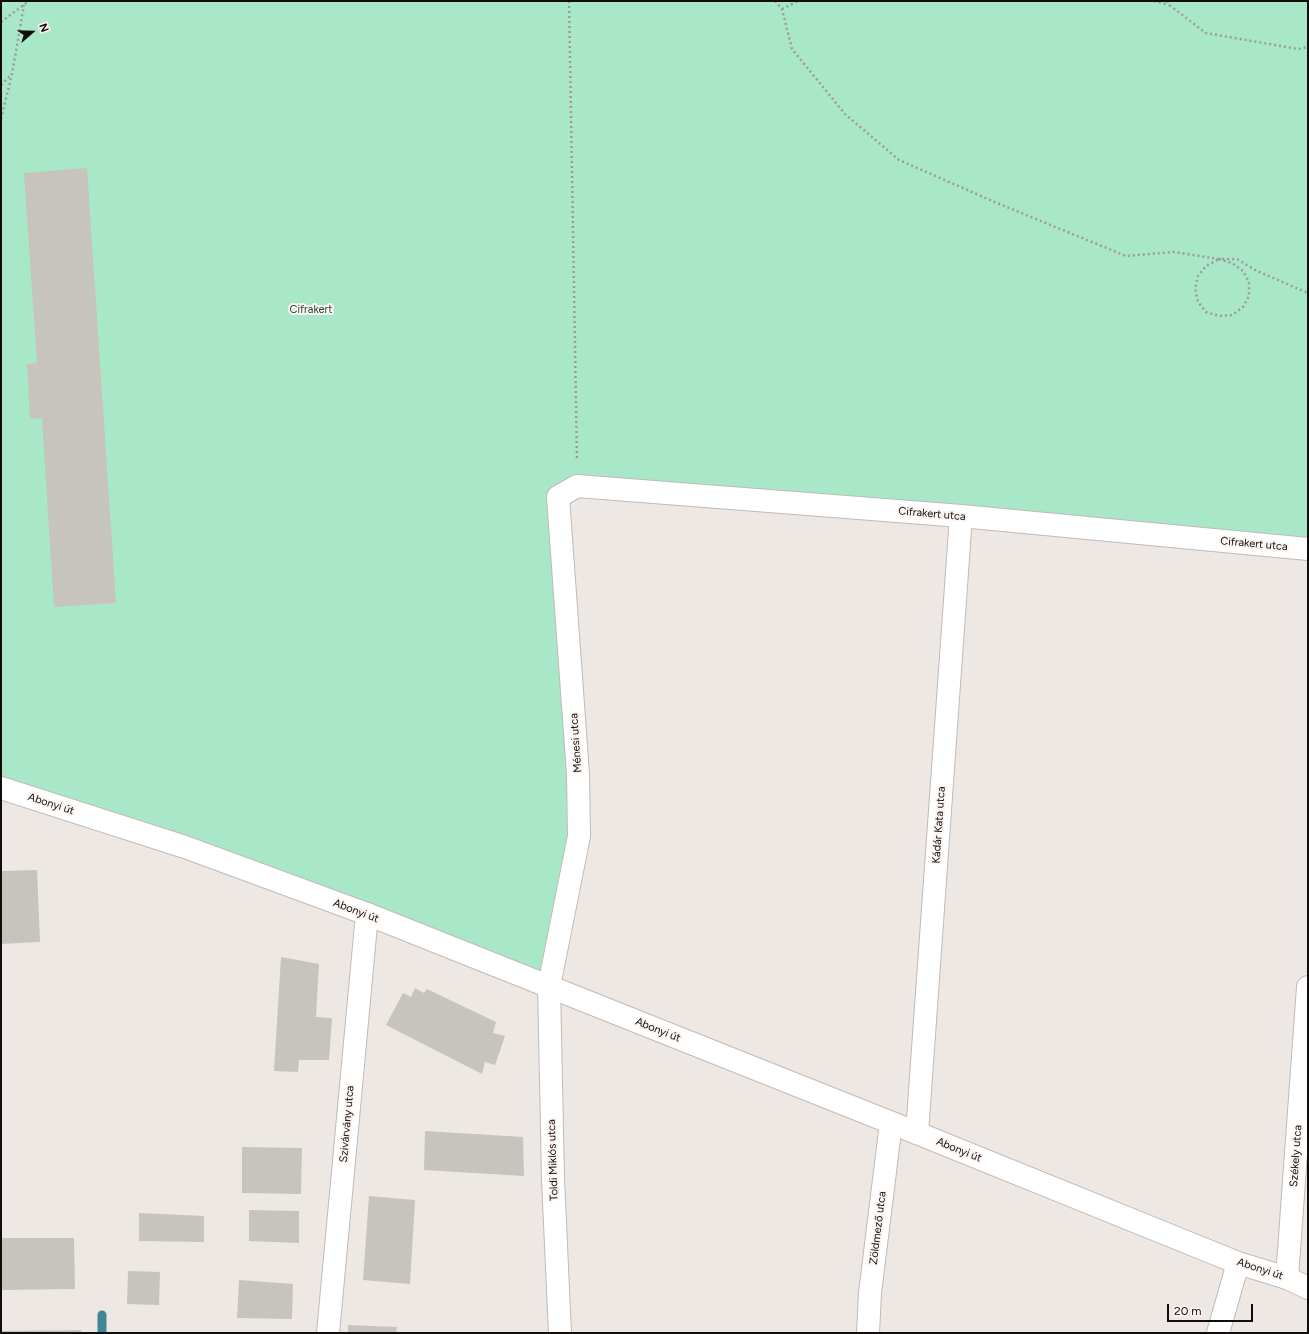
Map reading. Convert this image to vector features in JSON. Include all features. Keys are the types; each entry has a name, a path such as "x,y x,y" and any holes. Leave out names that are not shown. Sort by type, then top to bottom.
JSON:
{"street":[{"name":"Ménesi utca","path":"549,986 578,836 578,774 558,497 577,486"},
{"name":"Cifrakert utca","path":"577,486 961,516 1308,548"},
{"name":"Kádár Kata utca","path":"917,1133 961,516"},
{"name":"Abonyi út","path":"1,788 185,847 367,914 917,1133 1238,1263 1287,1278 1308,1288"},
{"name":"Szivárvány utca","path":"328,1333 367,914"},
{"name":"Toldi Miklós utca","path":"549,986 553,1179 560,1333"},
{"name":"Székely utca","path":"1287,1278 1308,987"},
{"name":"Zöldmező utca","path":"868,1333 870,1293 891,1123"},
{"path":"1218,1333 1238,1263"}],"path":[{"path":"1,22 29,1"},
{"path":"569,1 577,486"},
{"path":"775,1 782,9 792,49 845,114 899,160 997,203 1126,256 1174,252 1218,259 1232,263 1243,271 1248,282 1249,296 1243,307 1232,315 1219,316 1206,312 1198,302 1195,289 1198,276 1206,266 1218,259 1237,259 1257,271 1308,292"},
{"path":"782,9 798,1"},
{"path":"1154,1 1169,5 1206,33 1298,49 1308,47"},
{"path":"1167,1 1169,5"},
{"path":"1,119 12,74 24,5"},
{"path":"1,85 12,74"}],"green space":[{"name":"Cifrakert","path":"1,1 1308,1 1308,549 577,486 558,497 578,774 549,986 1,788"}],"building":[{"path":"87,168 116,603 54,607 42,418 30,419 27,364 37,363 24,173"},
{"path":"37,870 40,942 1,944 1,871"},
{"path":"281,957 319,964 316,1017 332,1018 329,1060 299,1060 298,1072 274,1071"},
{"path":"415,988 424,993 427,989 496,1022 493,1033 505,1036 495,1065 485,1062 482,1074 386,1025 403,993 411,997"},
{"path":"425,1131 523,1137 524,1176 424,1170"},
{"path":"242,1147 302,1148 301,1194 242,1193"},
{"path":"369,1196 415,1200 410,1284 363,1280"},
{"path":"249,1210 299,1211 299,1243 249,1241"},
{"path":"139,1213 204,1216 204,1242 139,1241"},
{"path":"1,1238 74,1238 75,1289 1,1290"},
{"path":"128,1271 160,1272 159,1305 127,1304"},
{"path":"239,1280 293,1284 292,1319 237,1318"},
{"path":"348,1325 397,1327 396,1333 348,1333"},
{"path":"81,1330 81,1333 1,1333 1,1331"}],"waterway":[{"path":"102,1315 102,1333"}]}
